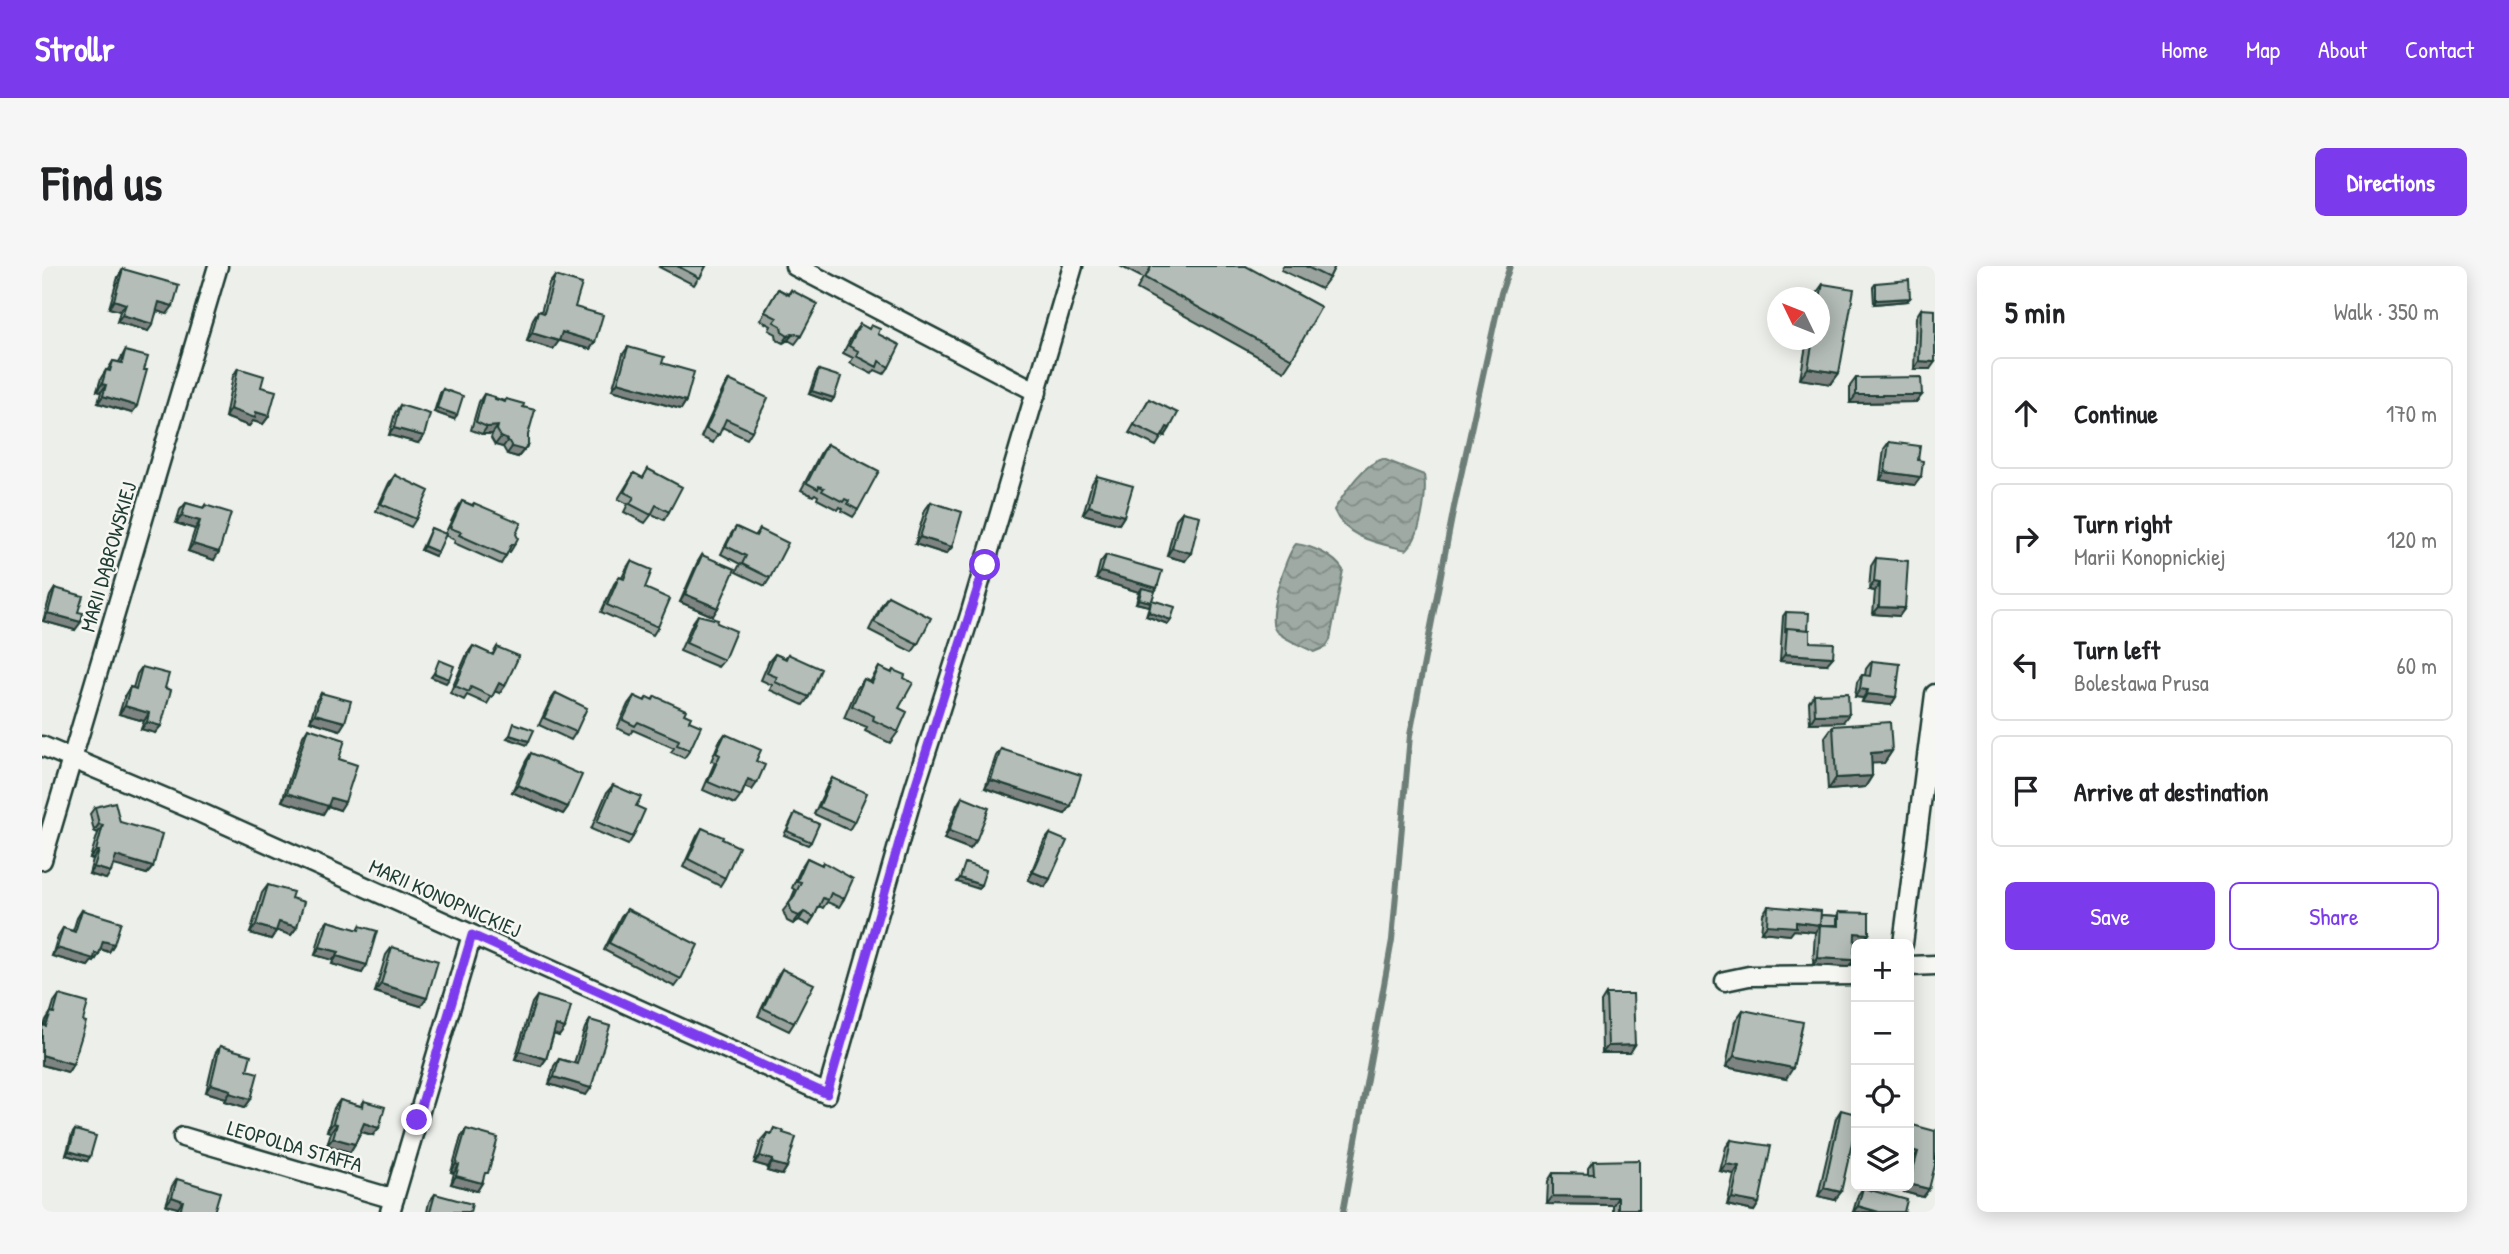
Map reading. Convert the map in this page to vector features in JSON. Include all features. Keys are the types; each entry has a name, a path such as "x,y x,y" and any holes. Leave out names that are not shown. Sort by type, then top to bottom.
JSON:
{"street":[{"name":"MARII DĄBROWSKIEJ","path":"42,860 218,266"},
{"path":"795,266 1037,392 1073,266"},
{"name":"MARII KONOPNICKIEJ","path":"42,746 201,813 827,1094 914,790 1037,392"},
{"path":"1904,939 1935,694"},
{"path":"392,1206 472,935"},
{"path":"1914,966 1935,965"},
{"path":"1725,981 1749,976 1851,975"},
{"name":"LEOPOLDA STAFFA","path":"183,1137 392,1206"}],"water":[{"path":"1383,459 1424,475 1422,515 1416,536 1406,550 1355,534 1339,520 1334,510 1361,473"},
{"path":"1296,544 1322,552 1343,570 1330,640 1326,647 1314,652 1280,634 1273,624 1278,587 1287,560"}],"building":[{"path":"677,266 706,266 700,278"},
{"path":"1148,266 1246,266 1321,307 1292,359 1145,278 1151,267"},
{"path":"1305,266 1335,266 1329,278"},
{"path":"123,269 179,285 173,306 159,302 153,324 122,315 126,304 114,300"},
{"path":"555,276 582,284 575,307 603,315 595,342 562,332 559,341 532,333 538,311 544,313"},
{"path":"1909,280 1910,298 1876,300 1876,283"},
{"path":"1823,284 1854,289 1839,373 1808,368 1811,350 1830,350 1830,287 1822,287"},
{"path":"778,289 789,295 791,290 818,304 801,336 794,333 788,336 782,332 781,326 774,322 777,318 765,312"},
{"path":"1921,309 1935,310 1935,362 1919,361"},
{"path":"860,324 869,329 871,325 880,329 878,334 900,345 889,367 879,361 877,367 856,356 858,351 849,346"},
{"path":"628,347 664,357 662,363 694,372 686,401 618,382"},
{"path":"125,351 148,357 137,406 103,396 106,385 102,384 106,370 110,371 113,361 122,363"},
{"path":"238,368 264,376 261,387 276,391 269,416 256,412 255,418 230,409"},
{"path":"819,370 841,377 834,398 812,391"},
{"path":"1921,377 1922,395 1856,395 1856,378"},
{"path":"729,380 768,398 752,431 726,419 719,435 706,429"},
{"path":"443,389 463,396 457,415 437,408"},
{"path":"484,394 505,402 506,399 524,404 523,407 535,410 528,445 523,450 512,447 508,440 501,437 498,426 487,427 476,422"},
{"path":"1149,399 1178,413 1161,438 1134,425"},
{"path":"400,405 430,414 424,436 394,428"},
{"path":"1889,442 1920,446 1918,460 1923,461 1921,477 1885,472"},
{"path":"827,444 879,471 858,510 847,504 849,501 845,499 843,502 822,491 824,488 819,486 818,489 807,483"},
{"path":"648,469 682,487 669,512 656,505 651,515 630,504 634,497 624,492 634,473 643,478"},
{"path":"395,475 429,491 416,519 381,504"},
{"path":"1097,476 1133,486 1124,516 1089,506"},
{"path":"462,501 473,506 474,503 521,523 516,534 518,538 506,556 459,535 461,532 450,528"},
{"path":"931,502 962,512 952,547 920,537"},
{"path":"186,503 204,508 205,505 231,513 219,552 193,544 200,521 182,516"},
{"path":"1182,512 1200,516 1191,553 1172,548"},
{"path":"736,527 756,536 760,529 788,543 770,578 742,564 746,556 726,546"},
{"path":"431,528 446,534 438,552 424,546"},
{"path":"702,555 735,569 718,608 685,594"},
{"path":"1106,555 1162,571 1157,588 1101,572"},
{"path":"1876,558 1908,561 1905,608 1879,607 1880,583 1874,582"},
{"path":"631,561 652,570 645,588 670,599 658,627 607,605 619,577 624,579"},
{"path":"55,588 83,596 78,612 83,613 81,622 48,613"},
{"path":"1142,588 1155,591 1152,600 1175,607 1171,620 1149,612 1151,602 1139,599"},
{"path":"888,596 931,618 918,644 874,622"},
{"path":"1786,612 1809,613 1808,630 1787,628 1785,632"},
{"path":"698,615 718,620 717,623 736,631 724,660 686,643"},
{"path":"1787,628 1810,630 1810,642 1834,643 1833,657 1785,654"},
{"path":"473,646 493,655 497,647 519,656 505,686 499,683 492,697 471,687 469,692 455,686"},
{"path":"775,654 786,659 788,654 821,669 809,697 775,682 777,677 767,673"},
{"path":"439,660 454,666 449,679 434,673"},
{"path":"1872,661 1900,664 1896,697 1867,694 1868,690 1860,689 1862,675 1870,676"},
{"path":"142,667 169,674 165,688 171,690 161,726 147,722 149,713 125,706 130,687 136,689"},
{"path":"879,667 905,675 904,678 913,683 899,708 907,712 898,732 873,720 874,716 852,706 864,679 872,683"},
{"path":"321,693 351,701 345,722 315,714"},
{"path":"556,693 587,708 576,732 544,718"},
{"path":"1848,693 1849,714 1815,715 1814,694"},
{"path":"634,696 645,701 647,697 653,700 655,696 686,710 684,714 691,717 689,721 701,726 690,750 677,745 679,740 638,722 635,726 623,720"},
{"path":"1890,722 1892,751 1871,753 1872,776 1836,778 1833,726"},
{"path":"514,723 534,730 529,741 510,735"},
{"path":"308,728 345,740 339,759 357,765 345,802 331,798 328,806 287,793"},
{"path":"725,734 761,750 756,761 765,765 757,783 748,779 741,796 708,782 720,755 716,753"},
{"path":"1001,749 1081,775 1071,806 991,780"},
{"path":"531,753 582,775 568,807 518,785"},
{"path":"832,778 867,793 854,822 819,807"},
{"path":"613,785 641,797 636,806 645,810 633,837 597,822"},
{"path":"962,797 989,808 976,841 949,831"},
{"path":"115,802 120,822 162,834 153,867 116,856 111,872 94,867 103,825 99,824 95,807"},
{"path":"795,813 819,824 811,842 787,831"},
{"path":"702,828 739,847 725,878 688,859"},
{"path":"1050,834 1067,841 1050,879 1033,872"},
{"path":"807,858 822,865 823,862 853,879 844,899 831,893 828,900 823,898 814,917 804,912 799,916 792,913 789,903 801,882 797,881"},
{"path":"965,863 986,870 981,885 960,878"},
{"path":"268,885 293,892 291,898 304,902 297,927 279,922 276,931 256,925"},
{"path":"1768,906 1821,911 1820,925 1796,922 1796,927 1767,925"},
{"path":"627,909 698,945 681,979 609,943"},
{"path":"82,910 121,922 114,944 103,941 99,954 95,953 94,959 57,948 63,928 75,932"},
{"path":"1839,912 1869,913 1869,934 1855,933 1855,939 1851,939 1851,960 1818,958 1820,925 1839,926"},
{"path":"1821,915 1837,916 1837,925 1820,925"},
{"path":"328,921 359,930 360,926 377,931 367,965 337,956 339,952 320,947"},
{"path":"392,947 438,961 427,998 381,984"},
{"path":"782,969 814,984 794,1023 763,1008"},
{"path":"1606,994 1633,994 1635,1045 1608,1046"},
{"path":"59,995 88,1003 83,1021 86,1022 73,1064 42,1055 42,1025 46,1026 51,1012 54,1013"},
{"path":"537,996 571,1006 565,1028 556,1025 546,1059 520,1051"},
{"path":"1743,1010 1803,1022 1793,1068 1734,1056"},
{"path":"590,1020 610,1026 591,1088 554,1077 559,1059 577,1064"},
{"path":"220,1046 251,1055 247,1070 258,1073 251,1099 211,1084"},
{"path":"340,1100 363,1107 364,1101 385,1107 379,1128 364,1123 355,1144 333,1138 337,1124 333,1123"},
{"path":"1841,1110 1851,1113 1851,1147 1841,1192 1824,1188"},
{"path":"1914,1125 1935,1131 1935,1165 1929,1189 1914,1185 1914,1166 1918,1152 1914,1151"},
{"path":"774,1128 796,1137 787,1167 760,1156 767,1133 772,1134"},
{"path":"466,1129 498,1138 488,1173 485,1173 482,1183 456,1176 459,1165 456,1164"},
{"path":"75,1130 96,1136 90,1157 69,1151"},
{"path":"1731,1140 1771,1146 1759,1203 1732,1198 1739,1166 1726,1164"},
{"path":"1639,1160 1639,1209 1618,1209 1618,1197 1553,1196 1553,1173 1594,1174 1593,1161"},
{"path":"177,1179 220,1192 214,1212 180,1212 183,1201 172,1197"},
{"path":"1862,1191 1874,1191 1907,1200 1904,1212 1879,1212 1858,1206"},
{"path":"435,1194 472,1204 470,1212 430,1212"}],"waterway":[{"path":"1343,1212 1392,940 1410,735 1454,507 1501,293 1510,266"}],"route":[{"path":"417,1120 472,935 827,1094 914,790 985,565"}]}
